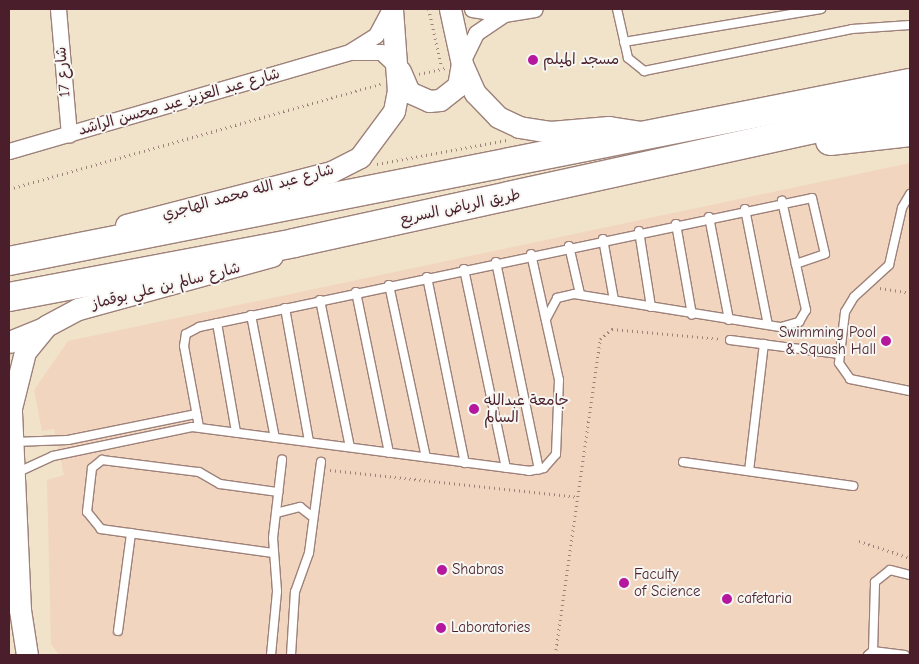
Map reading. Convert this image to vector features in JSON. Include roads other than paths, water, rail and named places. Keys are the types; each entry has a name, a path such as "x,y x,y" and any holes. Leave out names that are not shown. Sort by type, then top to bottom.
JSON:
{"highway":[{"path":"9,261 270,213 650,133 902,84"},
{"name":"طريق الرياض السريع","path":"9,297 294,243 910,108"},
{"path":"699,154 910,132"}],"main road":[{"name":"شارع عبد الله محمد الهاجري","path":"9,255 331,172 360,157 394,111 401,76 391,9"},
{"path":"401,76 418,98 440,100 458,86 452,66 450,9"},
{"path":"452,66 474,93 498,117 519,127 550,132 609,128 650,133"},
{"name":"شارع سالم بن علي بوقماز","path":"27,655 20,610 14,474 10,442 16,378 25,352 46,326 112,298 262,262 294,243"},
{"path":"9,342 46,326"}],"street":[{"name":"شارع 17","path":"58,9 69,135"},
{"name":"شارع عبد العزيز عبد محسن الراشد","path":"9,151 349,52 376,35 391,9"},
{"path":"472,9 504,14 535,9"},
{"path":"452,66 476,33 504,14"},
{"name":"شارع عبد العزيز عبد محسن الراشد","path":"349,52 381,52 401,76"}],"lane":[{"path":"617,9 624,42 632,65 652,71 852,29 910,25"},
{"path":"624,42 821,9"},
{"path":"910,194 902,208 890,265 845,312 839,354 841,370 850,379 910,391"},
{"path":"199,427 184,340 192,329 531,254 807,197 817,203 825,254 796,264"},
{"path":"546,319 557,298 580,294 692,315 789,326 803,318 806,310 782,201"},
{"path":"745,209 768,325"},
{"path":"709,217 729,320"},
{"path":"676,224 692,315"},
{"path":"639,232 650,306"},
{"path":"603,239 614,300"},
{"path":"569,246 580,294"},
{"path":"14,474 53,456 178,428 199,427 465,463 539,470 553,462 556,454 559,380 531,254"},
{"path":"496,262 539,470"},
{"path":"464,269 506,468"},
{"path":"427,277 465,463"},
{"path":"390,285 426,457"},
{"path":"356,292 389,453"},
{"path":"320,300 350,448"},
{"path":"285,308 310,442"},
{"path":"251,315 275,438"},
{"path":"217,323 236,432"},
{"path":"730,340 839,354"},
{"path":"749,471 764,344"},
{"path":"10,442 68,440 196,414"},
{"path":"273,553 101,529 88,516 92,468 99,460 199,472 220,484 278,492"},
{"path":"271,655 277,592 273,553 282,460"},
{"path":"683,462 853,486"},
{"path":"291,655 295,592 307,562 320,465"},
{"path":"276,513 291,506 313,517"},
{"path":"118,631 131,533"},
{"path":"905,655 871,653 875,582 890,570 910,575"}],"place":[{"name":"مسجد الميلم","path":"533,60"},
{"name":"Swimming Pool & Squash Hall","path":"886,341"},
{"name":"جامعة عبدالله السالم","path":"474,409"},
{"name":"Shabras","path":"442,570"},
{"name":"Faculty of Science","path":"624,583"},
{"name":"cafetaria","path":"727,599"},
{"name":"Laboratories","path":"441,628"}]}
